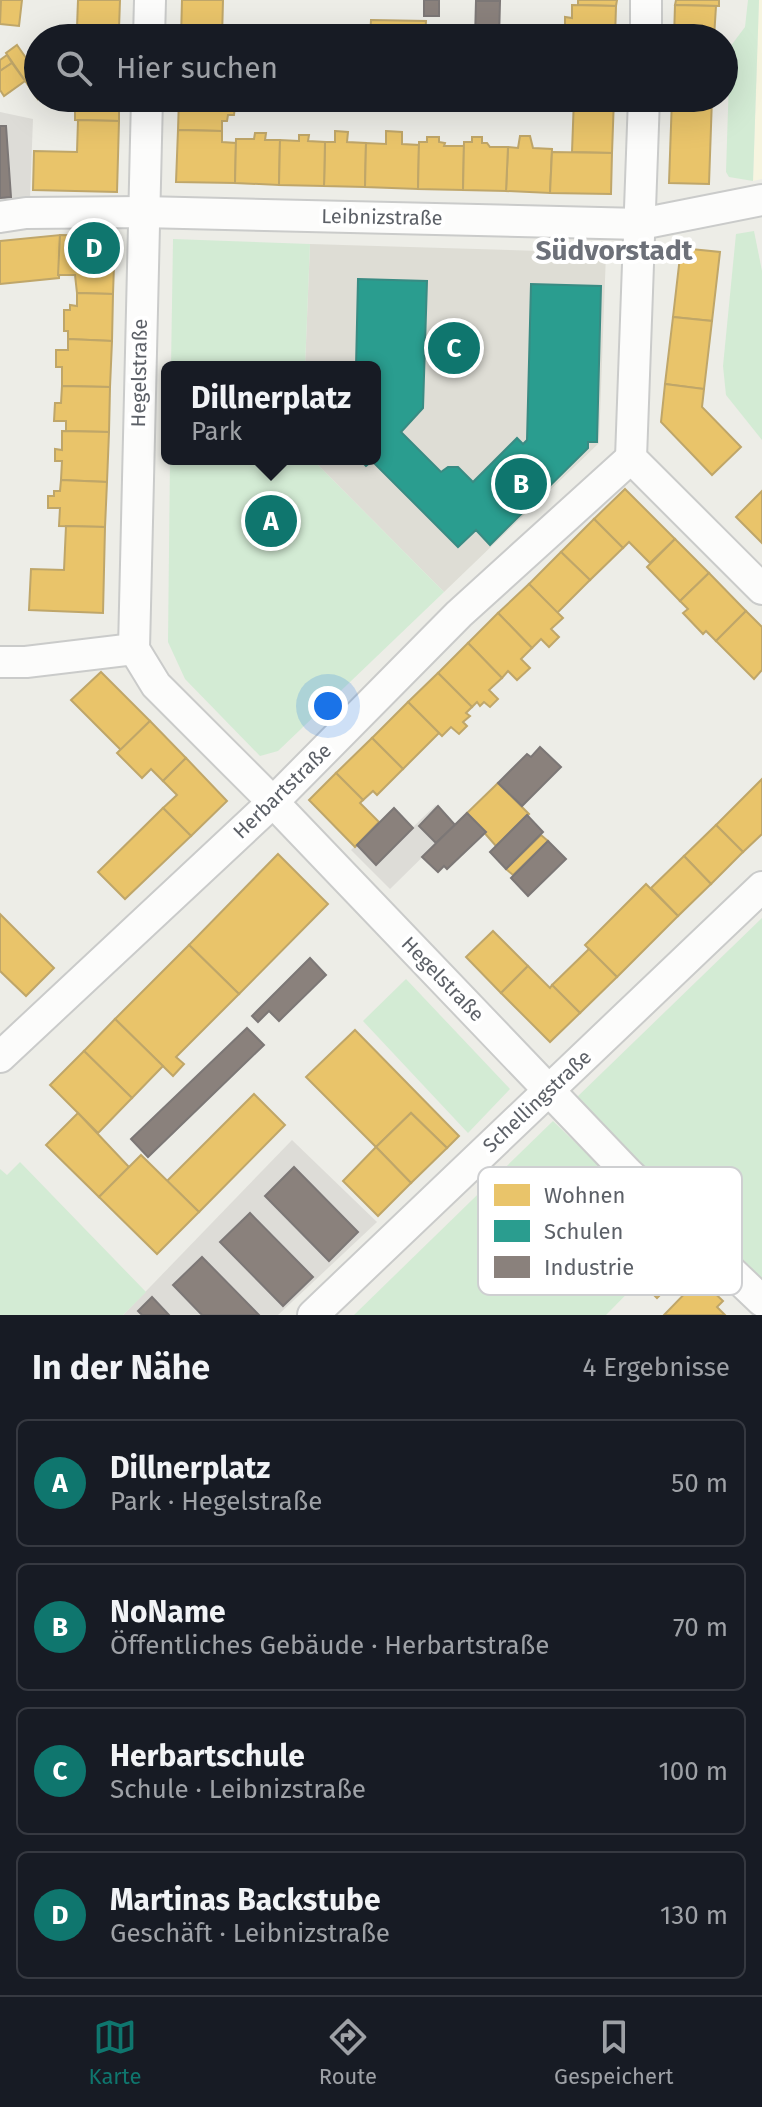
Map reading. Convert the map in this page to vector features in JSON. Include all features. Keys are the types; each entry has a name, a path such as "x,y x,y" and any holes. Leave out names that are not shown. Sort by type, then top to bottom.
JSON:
{"street":[{"path":"149,24 150,0"},
{"path":"646,0 646,24"},
{"name":"Hegelstraße","path":"147,112 134,649 156,685 273,802 622,1167"},
{"path":"644,112 631,458 762,589"},
{"name":"Leibnizstraße","path":"0,217 26,213 143,212 641,224 762,200"},
{"name":"Herbartstraße","path":"0,1057 273,802 459,614 631,458"},
{"path":"0,662 26,662 134,649"},
{"name":"Schellingstraße","path":"313,1315 762,887"},
{"name":"Hegelstraße","path":"742,1282 762,1301"}],"shaded area":[{"path":"759,0 762,0 762,179 753,181"},
{"path":"0,112 33,119 30,198 0,200"},
{"path":"310,244 606,253 599,443 444,592 318,465 381,465 381,361 305,361"},
{"path":"436,805 455,825 390,889 351,850 394,808 413,827"},
{"path":"292,1140 377,1222 278,1315 123,1315"}],"green space":[{"path":"748,0 759,0 753,181 729,177 726,172 728,112 738,112 738,36 745,27"},
{"path":"754,231 762,271 762,440 726,395 723,366 736,234"},
{"path":"173,239 310,244 305,361 171,361"},
{"path":"170,465 318,465 444,592 278,751 260,756 185,679 168,642"},
{"path":"762,918 762,1281 742,1263 742,1167 643,1167 575,1099"},
{"path":"406,979 510,1089 468,1133 363,1021"},
{"path":"553,1121 601,1167 506,1167"},
{"path":"20,1162 146,1292 123,1315 0,1315 0,1169 7,1175"},
{"path":"478,1194 478,1295 626,1295 606,1315 354,1315"}],"building: Wohnen":[{"path":"1,0 22,0 19,26 0,24"},
{"path":"78,0 120,0 119,24 77,24"},
{"path":"182,0 223,0 222,24 181,24"},
{"path":"578,0 617,0 616,6 578,5"},
{"path":"676,0 719,0 719,6 675,5"},
{"path":"572,5 616,6 615,24 565,24 565,17 572,18"},
{"path":"675,5 716,6 715,24 674,24"},
{"path":"371,20 426,21 426,24 371,24"},
{"path":"17,45 24,55 24,79 6,53"},
{"path":"7,55 12,63 0,71 0,60"},
{"path":"12,63 24,82 4,96 0,90 0,71"},
{"path":"75,112 119,112 119,121 75,120"},
{"path":"179,112 234,112 234,115 228,115 227,121 222,121 222,131 178,130"},
{"path":"573,112 613,112 612,153 572,152"},
{"path":"672,112 712,112 709,184 669,183"},
{"path":"78,120 119,121 117,192 33,190 34,151 77,152"},
{"path":"178,130 222,131 222,142 236,143 235,183 176,182"},
{"path":"335,131 348,132 347,142 366,143 365,187 324,186 325,142 335,142"},
{"path":"386,131 402,132 402,144 419,145 418,189 365,187 366,143 386,144"},
{"path":"255,133 266,133 265,140 280,140 279,185 235,183 236,139 254,139"},
{"path":"299,135 309,135 308,141 325,142 324,186 279,185 280,140 299,141"},
{"path":"520,136 530,136 533,148 552,149 550,193 506,191 508,147 518,148"},
{"path":"427,137 439,137 439,142 445,143 444,146 464,146 463,190 418,189 419,142 427,142"},
{"path":"472,137 482,137 482,143 490,147 508,147 506,191 463,190 464,142 472,142"},
{"path":"552,152 612,153 611,194 550,193"},
{"path":"60,235 59,278 0,284 0,241"},
{"path":"60,235 115,236 113,294 77,293 75,275 58,275"},
{"path":"681,248 720,252 712,321 673,317"},
{"path":"77,293 113,294 112,341 68,339 68,331 64,331 64,310 70,310 70,305 77,306"},
{"path":"673,317 712,321 704,389 665,384"},
{"path":"68,339 112,341 110,387 62,386 62,367 56,367 56,350 68,350"},
{"path":"665,384 704,389 702,407 741,447 712,475 661,422"},
{"path":"62,386 110,387 109,432 66,431 66,421 54,421 55,403 61,403"},
{"path":"62,431 109,432 107,482 61,480 62,461 55,461 55,449 62,450"},
{"path":"61,480 107,482 105,527 59,526 60,508 48,508 48,496 60,491"},
{"path":"625,489 675,539 650,563 629,542 623,548 594,519"},
{"path":"762,491 762,543 736,517"},
{"path":"594,519 623,548 590,580 561,552"},
{"path":"66,526 105,527 103,613 29,610 31,569 64,570"},
{"path":"675,539 709,573 680,601 647,567"},
{"path":"561,552 590,580 557,613 529,584"},
{"path":"709,573 746,611 716,641 706,631 703,634 683,613 688,609 680,601"},
{"path":"529,584 563,618 551,629 559,637 549,647 541,639 532,648 498,613"},
{"path":"746,611 762,627 762,670 754,679 716,641"},
{"path":"498,613 532,648 521,659 530,668 517,680 508,671 502,678 468,643"},
{"path":"468,643 502,678 489,690 498,699 490,707 484,702 480,706 477,702 472,707 438,673"},
{"path":"101,672 150,721 121,750 71,700"},
{"path":"438,673 472,707 466,713 470,716 463,722 467,726 459,734 451,727 442,736 408,702"},
{"path":"408,702 439,733 403,769 372,738"},
{"path":"150,721 186,758 163,781 151,769 142,778 117,753"},
{"path":"372,738 403,769 377,795 373,791 363,800 336,773"},
{"path":"186,758 227,801 191,836 163,808 177,795 163,781"},
{"path":"336,773 363,800 360,803 379,822 355,847 309,800"},
{"path":"762,779 762,834 743,852 716,825"},
{"path":"498,783 529,814 496,846 467,813"},
{"path":"163,808 191,836 125,899 98,872"},
{"path":"716,825 743,852 711,884 684,856"},
{"path":"541,835 548,841 513,875 506,869"},
{"path":"278,854 328,904 239,994 189,945"},
{"path":"684,856 711,884 678,916 651,888"},
{"path":"646,884 678,916 617,977 585,945"},
{"path":"0,914 54,968 26,996 0,971"},
{"path":"493,931 528,966 501,993 466,957"},
{"path":"189,945 239,994 176,1057 184,1064 173,1076 115,1019"},
{"path":"589,949 617,977 580,1013 552,985"},
{"path":"528,966 580,1013 550,1042 501,993"},
{"path":"115,1019 163,1066 132,1098 84,1051"},
{"path":"355,1030 459,1136 447,1148 411,1113 376,1147 306,1077"},
{"path":"84,1051 132,1098 98,1133 50,1085"},
{"path":"254,1094 285,1125 199,1212 167,1181"},
{"path":"78,1113 129,1167 99,1197 46,1145"},
{"path":"411,1113 447,1148 411,1183 376,1147"},
{"path":"376,1147 411,1183 378,1216 343,1181"},
{"path":"141,1155 199,1212 157,1254 99,1197"},
{"path":"683,1295 717,1295 723,1301 717,1307 725,1315 664,1315"}],"building: Schulen":[{"path":"358,279 427,281 423,408 401,432 441,472 448,467 458,467 473,482 517,438 523,444 527,440 531,284 601,286 597,442 588,442 588,448 490,545 476,530 458,547 376,465 381,465 381,361 356,361"}],"building: Industrie":[{"path":"424,0 439,0 439,16 424,16"},
{"path":"476,1 500,1 499,24 475,24"},
{"path":"0,126 6,126 11,197 0,198"},
{"path":"540,747 561,767 522,806 498,783 527,754 531,757"},
{"path":"438,806 455,825 436,843 419,826"},
{"path":"394,808 413,828 376,865 357,845"},
{"path":"467,813 486,832 447,869 444,866 438,872 422,857"},
{"path":"527,815 543,832 506,869 490,852"},
{"path":"548,841 566,859 528,896 511,878"},
{"path":"310,958 326,975 279,1021 269,1011 258,1022 252,1016"},
{"path":"247,1028 264,1045 148,1157 131,1139"},
{"path":"294,1167 358,1232 329,1261 265,1196"},
{"path":"250,1213 313,1277 283,1306 220,1242"},
{"path":"202,1257 259,1315 202,1315 173,1285"},
{"path":"152,1297 169,1315 142,1315 138,1311"}],"place":[{"name":"Martinas Backstube","path":"94,248"},
{"name":"Herbartschule","path":"454,348"},
{"name":"NoName","path":"521,484"},
{"name":"Dillnerplatz","path":"271,521"}],"district":[{"name":"Südvorstadt","path":"614,250"}]}
